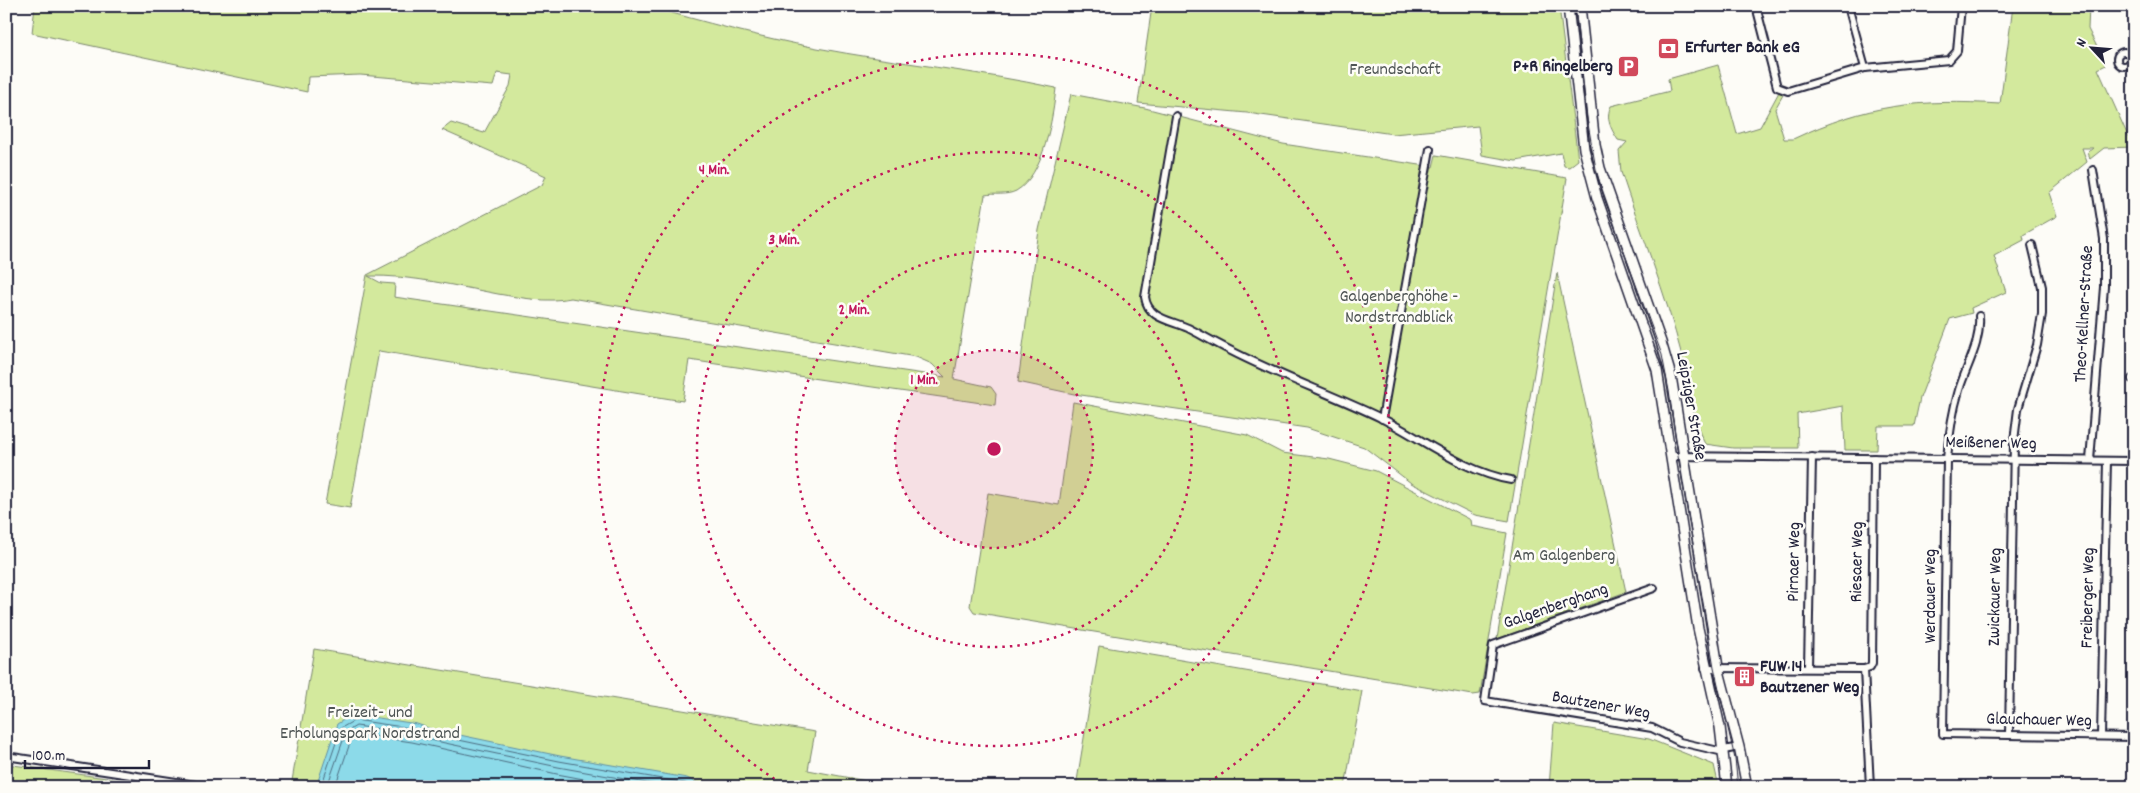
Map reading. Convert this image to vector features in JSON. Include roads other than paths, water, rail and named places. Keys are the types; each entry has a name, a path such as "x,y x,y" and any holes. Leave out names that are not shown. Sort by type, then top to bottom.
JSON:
{"main road":[{"name":"Leipziger Straße","path":"1568,6 1584,149 1598,198 1653,353 1705,668 1720,727 1727,787"},
{"name":"Leipziger Straße","path":"1580,6 1595,145 1600,168 1661,342 1671,376 1682,456 1718,667 1739,747 1747,787"}],"street":[{"path":"1756,6 1777,87 1782,91 1788,91 1865,68 1949,60 1957,51 1961,6"},
{"path":"1848,6 1865,68"},
{"path":"1176,116 1145,296 1146,305 1158,317 1187,327 1246,360 1382,419 1424,444 1489,476 1511,480"},
{"path":"1382,419 1430,149"},
{"name":"Theo-Kellner-Straße","path":"2090,460 2104,288 2104,239 2093,170"},
{"name":"Zwickauer Weg","path":"2009,735 2014,460 2018,409 2038,345 2042,314 2042,287 2032,246"},
{"name":"Werdauer Weg","path":"1943,734 1947,459 1950,421 1980,332 1979,316"},
{"name":"Meißener Weg","path":"1671,456 1815,457 1826,453 1841,453 1848,457 1874,458 2134,461"},
{"name":"Pirnaer Weg","path":"1808,668 1815,457"},
{"name":"Riesaer Weg","path":"1870,787 1867,668 1872,663 1874,458"},
{"name":"Freiberger Weg","path":"2101,736 2107,461"},
{"name":"Galgenberghang","path":"1485,701 1493,645 1654,588"},
{"path":"1705,668 1867,668"},
{"name":"Bautzener Weg","path":"1485,701 1652,728 1680,742 1724,751 1739,747"},
{"name":"Glauchauer Weg","path":"1943,734 2134,737"},
{"path":"6,756 209,787"}],"water":[{"path":"353,714 417,724 431,729 560,756 687,778 705,787 316,787 337,724"}],"tram line":[{"path":"1575,6 1586,113 1596,169 1604,198 1662,355 1714,667 1735,759 1738,787"}],"place":[{"name":"Erfurter Bank eG","path":"1669,48"},
{"name":"P+R Ringelberg","path":"1629,67"},
{"name":"FUW 14 Bautzener Weg","path":"1744,677"}],"park label":[{"name":"Freundschaft","path":"1395,70"},
{"name":"Galgenberghöhe - Nordstrandblick","path":"1399,307"},
{"name":"Am Galgenberg","path":"1564,556"},
{"name":"Freizeit- und Erholungspark Nordstrand","path":"370,723"}]}
